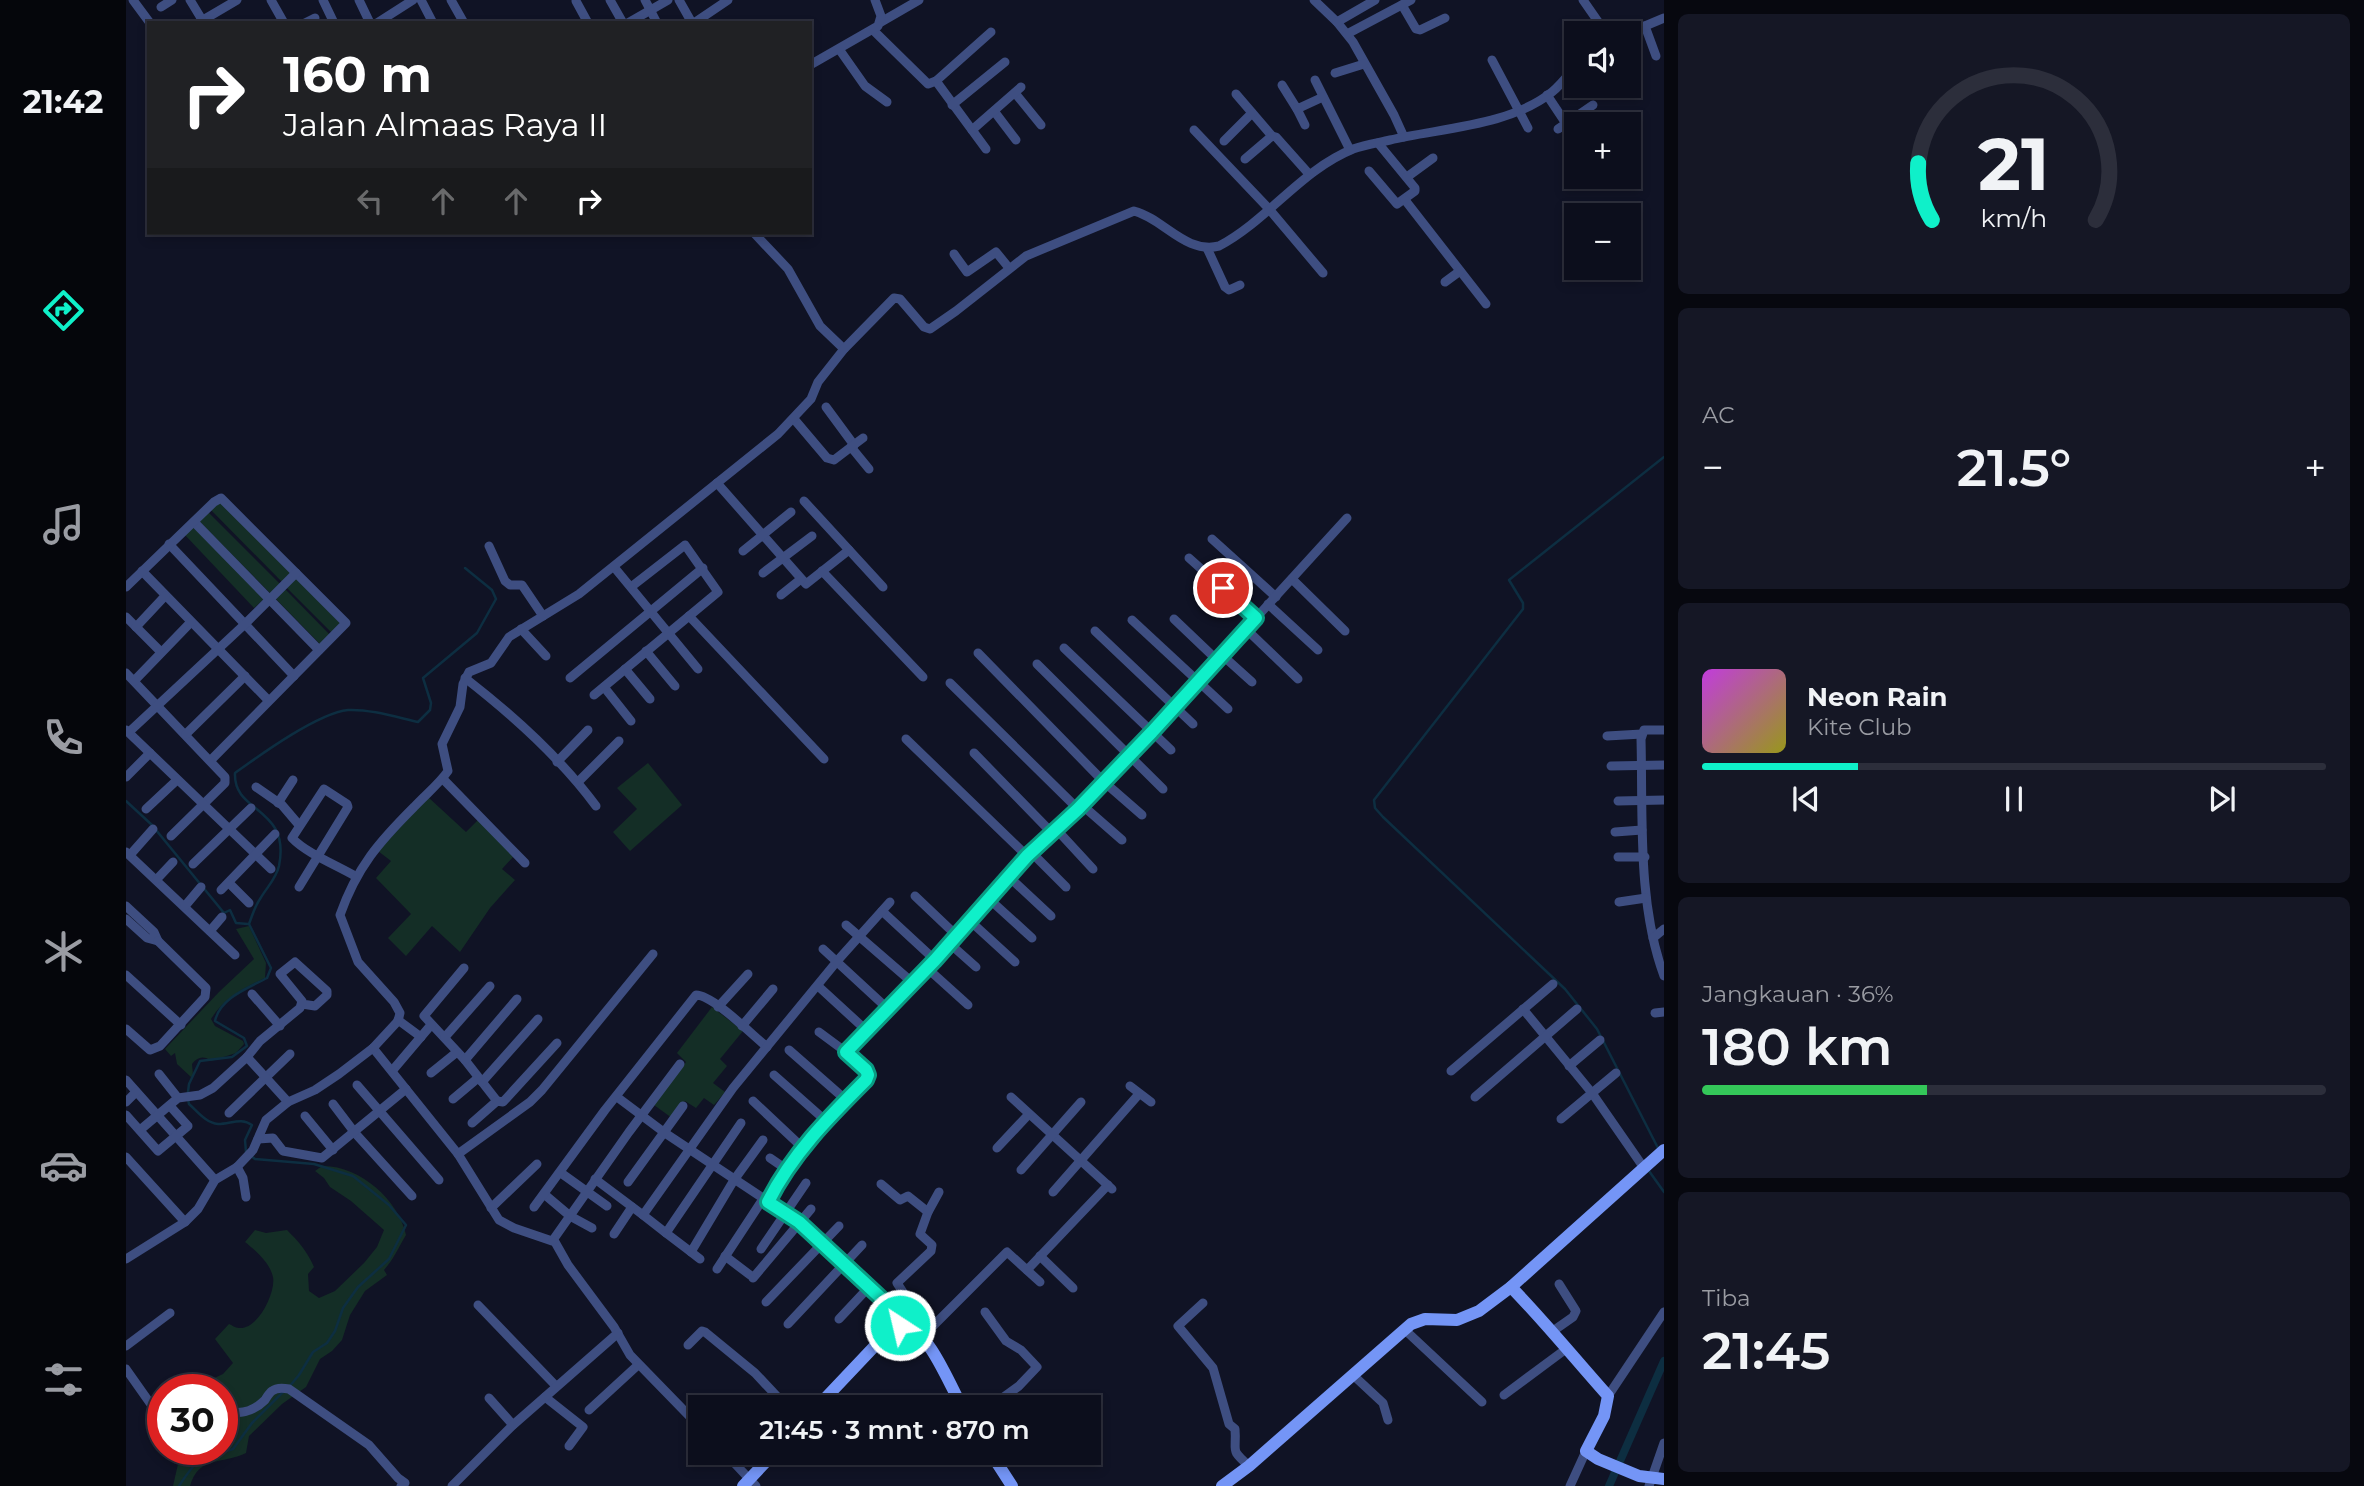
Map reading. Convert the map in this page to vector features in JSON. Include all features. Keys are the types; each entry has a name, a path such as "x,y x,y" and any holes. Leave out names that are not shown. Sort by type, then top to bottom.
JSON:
{"street":[{"path":"133,0 149,21"},
{"path":"161,7 172,0"},
{"path":"190,0 201,21"},
{"path":"204,21 237,0"},
{"path":"271,0 283,21"},
{"path":"323,0 333,21"},
{"path":"359,0 369,21"},
{"path":"390,0 395,12"},
{"path":"380,21 413,0"},
{"path":"421,0 432,21"},
{"path":"451,0 463,21"},
{"path":"610,0 625,21"},
{"path":"645,0 656,21"},
{"path":"630,21 668,0"},
{"path":"679,0 692,21"},
{"path":"695,21 716,3 728,0"},
{"path":"875,0 881,22"},
{"path":"812,64 873,30 881,22 919,0"},
{"path":"1314,0 1347,34 1404,137"},
{"path":"1337,22 1375,0"},
{"path":"1583,0 1598,21"},
{"path":"576,1 585,21"},
{"path":"1347,34 1407,2 1416,29 1420,30 1445,18"},
{"path":"309,21 315,18"},
{"path":"1641,27 1664,18"},
{"path":"1644,26 1656,56"},
{"path":"873,30 923,82 932,84 991,32"},
{"path":"839,49 865,86 887,102"},
{"path":"1335,73 1361,59"},
{"path":"1492,60 1528,128"},
{"path":"952,105 1005,62"},
{"path":"1315,80 1350,150"},
{"path":"126,1259 185,1222 198,1209 215,1180 237,1167 250,1153 266,1120 288,1102 315,1090 373,1048 398,1020 400,1013 394,1002 358,962 340,918 355,876 383,839 448,771 442,744 460,707 466,678 474,669 491,663 502,645 522,629 579,594 614,567 794,419 811,399 818,382 844,349 897,297 924,327 930,329 1009,268 1037,250 1133,211 1153,220 1187,243 1207,248 1219,246 1269,209 1309,174 1350,150 1487,121 1547,95 1564,80"},
{"path":"936,81 986,149"},
{"path":"1282,85 1306,125"},
{"path":"972,130 1018,90 1041,125"},
{"path":"1236,94 1309,174"},
{"path":"1547,95 1564,120"},
{"path":"1297,109 1323,97"},
{"path":"1581,112 1593,105"},
{"path":"994,111 1016,140"},
{"path":"1223,141 1252,113"},
{"path":"1558,129 1564,123"},
{"path":"1194,130 1269,209 1323,273"},
{"path":"1245,159 1272,136"},
{"path":"1369,171 1396,204 1412,195 1415,188 1378,143"},
{"path":"1406,177 1433,159"},
{"path":"1405,200 1486,304"},
{"path":"756,235 788,269 820,326 844,349"},
{"path":"1207,248 1225,287 1229,290 1240,285"},
{"path":"954,254 967,272 996,253 1009,268"},
{"path":"1445,282 1460,271"},
{"path":"825,407 869,469"},
{"path":"794,419 831,460 863,438"},
{"path":"717,483 806,584 849,550"},
{"path":"126,587 221,498 346,623 211,760"},
{"path":"804,501 883,587"},
{"path":"743,551 791,512"},
{"path":"846,1052 935,960 1029,854 1055,832 1152,732 1347,518"},
{"path":"194,522 319,650"},
{"path":"763,573 811,536"},
{"path":"1212,539 1276,597"},
{"path":"169,544 294,676"},
{"path":"594,695 718,592 685,545 631,587"},
{"path":"489,546 505,581 522,585 543,616"},
{"path":"1189,558 1256,618"},
{"path":"614,567 698,669"},
{"path":"570,678 703,568"},
{"path":"142,571 268,700"},
{"path":"822,571 923,677"},
{"path":"271,870 127,731 219,650 296,573"},
{"path":"781,595 801,579"},
{"path":"1292,579 1345,631"},
{"path":"135,626 165,596"},
{"path":"1268,604 1318,650"},
{"path":"689,616 824,759"},
{"path":"126,617 161,652"},
{"path":"1132,620 1228,709"},
{"path":"1174,620 1252,682"},
{"path":"134,681 191,622"},
{"path":"522,629 546,656"},
{"path":"1246,629 1298,679"},
{"path":"1095,631 1193,724"},
{"path":"1064,649 1171,750"},
{"path":"646,651 675,685"},
{"path":"978,653 1103,781 1142,815"},
{"path":"1037,664 1163,789"},
{"path":"625,669 650,699"},
{"path":"126,673 224,773 225,782 170,836"},
{"path":"186,734 245,676"},
{"path":"466,678 578,782 596,806"},
{"path":"950,683 1080,807 1122,840"},
{"path":"604,687 631,721"},
{"path":"557,762 588,730"},
{"path":"1664,730 1644,730 1642,734 1642,830 1647,898 1653,938 1664,976"},
{"path":"1607,736 1642,734"},
{"path":"906,739 1066,887"},
{"path":"578,782 619,741"},
{"path":"126,777 150,753"},
{"path":"974,753 1093,869"},
{"path":"1611,766 1664,765"},
{"path":"443,779 525,863"},
{"path":"146,808 177,780"},
{"path":"278,803 293,780"},
{"path":"256,787 278,803 299,825"},
{"path":"299,887 318,855 348,806 324,789 292,838 318,855 355,876"},
{"path":"1618,801 1664,800"},
{"path":"193,864 251,808"},
{"path":"153,829 128,853 235,955"},
{"path":"1615,832 1642,830"},
{"path":"221,890 275,834"},
{"path":"1618,857 1645,857"},
{"path":"157,879 173,862"},
{"path":"1008,876 1051,916"},
{"path":"229,883 249,903"},
{"path":"184,906 201,887"},
{"path":"915,896 956,935"},
{"path":"988,898 1032,938"},
{"path":"1619,902 1647,898"},
{"path":"643,1215 733,1088 838,960 890,902"},
{"path":"126,906 206,988 205,997 160,1046 150,1049 126,1028"},
{"path":"882,911 935,960"},
{"path":"210,931 222,917"},
{"path":"126,919 147,938 158,941"},
{"path":"969,920 1015,962"},
{"path":"846,925 913,983"},
{"path":"1653,938 1664,929"},
{"path":"949,943 976,967"},
{"path":"823,949 888,1009"},
{"path":"458,1154 530,1102 542,1090 653,954"},
{"path":"295,962 327,991 327,995 315,1006 302,1004 279,974 295,962"},
{"path":"464,968 424,1015 498,1101"},
{"path":"927,968 968,1005"},
{"path":"718,1007 748,974"},
{"path":"126,975 181,1025"},
{"path":"1451,1071 1553,984"},
{"path":"445,1037 490,986"},
{"path":"818,986 867,1031"},
{"path":"742,1026 772,989"},
{"path":"252,994 280,1026"},
{"path":"534,1207 605,1110 696,995 718,1007 767,1047"},
{"path":"465,1060 517,999"},
{"path":"140,1130 180,1097 195,1096 213,1088 302,1004"},
{"path":"1523,1009 1592,1093 1644,1168"},
{"path":"1475,1097 1577,1009"},
{"path":"453,1099 480,1080 538,1019"},
{"path":"398,1020 421,1037"},
{"path":"392,1072 431,1025"},
{"path":"717,1269 803,1148 866,1080 868,1075 846,1052 819,1032"},
{"path":"1569,1066 1600,1040"},
{"path":"472,1123 498,1101 503,1102 557,1044"},
{"path":"373,1048 458,1154 504,1224 552,1240 638,1365 688,1415"},
{"path":"789,1050 846,1100"},
{"path":"431,1073 457,1052"},
{"path":"229,1113 290,1054"},
{"path":"247,1057 288,1102"},
{"path":"552,1240 680,1064"},
{"path":"1561,1119 1616,1073"},
{"path":"159,1074 180,1097"},
{"path":"774,1075 826,1121"},
{"path":"126,1080 215,1180"},
{"path":"357,1085 439,1180"},
{"path":"1130,1086 1151,1102"},
{"path":"258,1139 274,1138 283,1152 322,1158 406,1089"},
{"path":"126,1102 136,1092"},
{"path":"1053,1192 1139,1094"},
{"path":"617,1097 665,1133 799,1222 895,1311 902,1324"},
{"path":"1011,1097 1110,1187 1027,1270"},
{"path":"753,1101 803,1148"},
{"path":"1021,1170 1081,1102"},
{"path":"333,1104 355,1133 412,1196"},
{"path":"126,1115 155,1153 192,1123 170,1105"},
{"path":"628,1182 683,1107"},
{"path":"998,1148 1029,1114"},
{"path":"305,1116 333,1150"},
{"path":"666,1233 741,1123"},
{"path":"691,1252 734,1180 763,1140"},
{"path":"1222,1486 1354,1376 1411,1324 1425,1319 1457,1320 1467,1317 1511,1287 1664,1150"},
{"path":"126,1157 185,1222"},
{"path":"770,1158 786,1170"},
{"path":"491,1208 537,1164"},
{"path":"237,1167 243,1178 246,1197"},
{"path":"561,1172 607,1206"},
{"path":"596,1180 700,1259"},
{"path":"761,1249 806,1183"},
{"path":"881,1184 900,1200 908,1196 928,1212"},
{"path":"828,1395 888,1332 902,1324 912,1306 897,1283 931,1251 932,1245 920,1234 939,1192"},
{"path":"544,1194 570,1216 592,1228"},
{"path":"614,1234 632,1207"},
{"path":"725,1256 752,1276 811,1209"},
{"path":"766,1302 839,1226"},
{"path":"788,1324 862,1245"},
{"path":"922,1337 1007,1252 1040,1283"},
{"path":"1040,1256 1073,1288"},
{"path":"1553,1331 1573,1317 1576,1311 1559,1284"},
{"path":"839,1319 869,1287"},
{"path":"1511,1287 1608,1395"},
{"path":"1203,1303 1178,1326 1213,1368 1229,1424 1235,1429 1235,1453 1249,1466"},
{"path":"478,1305 556,1387"},
{"path":"985,1312 1006,1341 1021,1350 1037,1367 1007,1395"},
{"path":"1570,1486 1592,1455 1608,1395 1664,1312"},
{"path":"126,1346 170,1313"},
{"path":"902,1324 912,1326 922,1337 955,1395"},
{"path":"1405,1330 1482,1402"},
{"path":"688,1345 705,1332 755,1373 776,1395"},
{"path":"452,1486 513,1425 618,1333"},
{"path":"1504,1395 1566,1349"},
{"path":"589,1410 638,1365"},
{"path":"126,1369 147,1399"},
{"path":"1354,1376 1383,1403 1388,1420"},
{"path":"238,1413 256,1408 273,1390 289,1389 369,1445 406,1485"},
{"path":"545,1397 583,1427 569,1446"},
{"path":"489,1398 513,1425"},
{"path":"1592,1455 1651,1479 1664,1443"},
{"path":"734,1465 749,1484 764,1465"},
{"path":"998,1465 1012,1486"}],"green space":[{"path":"220,501 292,573 282,582 211,510"},
{"path":"208,512 280,584 271,594 199,521"},
{"path":"194,525 265,598 254,608 185,535"},
{"path":"295,577 342,625 333,634 286,587"},
{"path":"285,589 330,635 321,645 275,598"},
{"path":"648,763 682,805 630,851 613,832 637,809 617,788"},
{"path":"428,797 466,832 478,820 514,856 502,869 515,880 490,908 460,952 432,926 406,956 388,938 411,914 376,878 391,861 378,851"},
{"path":"249,926 266,963 265,978 228,999 211,1019 215,1026 244,1044 236,1053 211,1061 203,1057 196,1060 192,1064 191,1077 177,1064 175,1053 171,1056 165,1049 254,959 236,929"},
{"path":"712,1007 743,1031 720,1059 727,1066 713,1083 725,1092 714,1105 704,1098 696,1108 685,1101 672,1118 654,1105 686,1062 677,1053"},
{"path":"322,1166 336,1167 363,1178 395,1209 406,1235 384,1270 387,1275 365,1291 350,1315 342,1340 320,1359 306,1387 282,1404 249,1436 246,1453 238,1457 238,1374 223,1374 233,1363 215,1339 229,1324 239,1328 253,1323 269,1300 273,1284 269,1267 245,1242 255,1230 266,1233 287,1230 306,1251 314,1267 308,1274 309,1291 319,1298 335,1291 364,1263 377,1247 384,1230 351,1201 330,1187 315,1171"},
{"path":"178,1465 205,1465 194,1476 190,1486 173,1486"}],"waterway":[{"path":"1659,1150 1597,1029 1565,989 1383,817 1375,808 1374,800 1523,609 1523,603 1509,580 1664,457"},
{"path":"188,1092 200,1061 232,1057 247,1046 244,1038 215,1021 229,1000 267,978 271,968 249,924 257,905 278,871 280,846 277,832 270,821 243,796 237,786 235,773 290,736 336,713 348,710 365,711 418,722 430,710 431,703 423,678 477,633 496,599 492,590 465,568"},
{"path":"126,801 152,825"},
{"path":"156,830 224,913 230,910 236,923 248,924"},
{"path":"188,1099 189,1104 210,1122 218,1124 244,1121 252,1125 245,1140 246,1152"},
{"path":"251,1156 255,1159 314,1164 353,1176 389,1205 406,1225 389,1259 358,1287 343,1308 335,1331 327,1343 313,1352 289,1387"},
{"path":"1649,1171 1664,1192"},
{"path":"1609,1486 1664,1361"},
{"path":"179,1486 201,1460 233,1449 252,1423 284,1391"}],"route":[{"path":"900,1325 895,1311 799,1222 768,1202 786,1170 826,1121 866,1080 866,1070 846,1052 935,960 1008,876 1078,809 1256,618 1223,588"}]}
